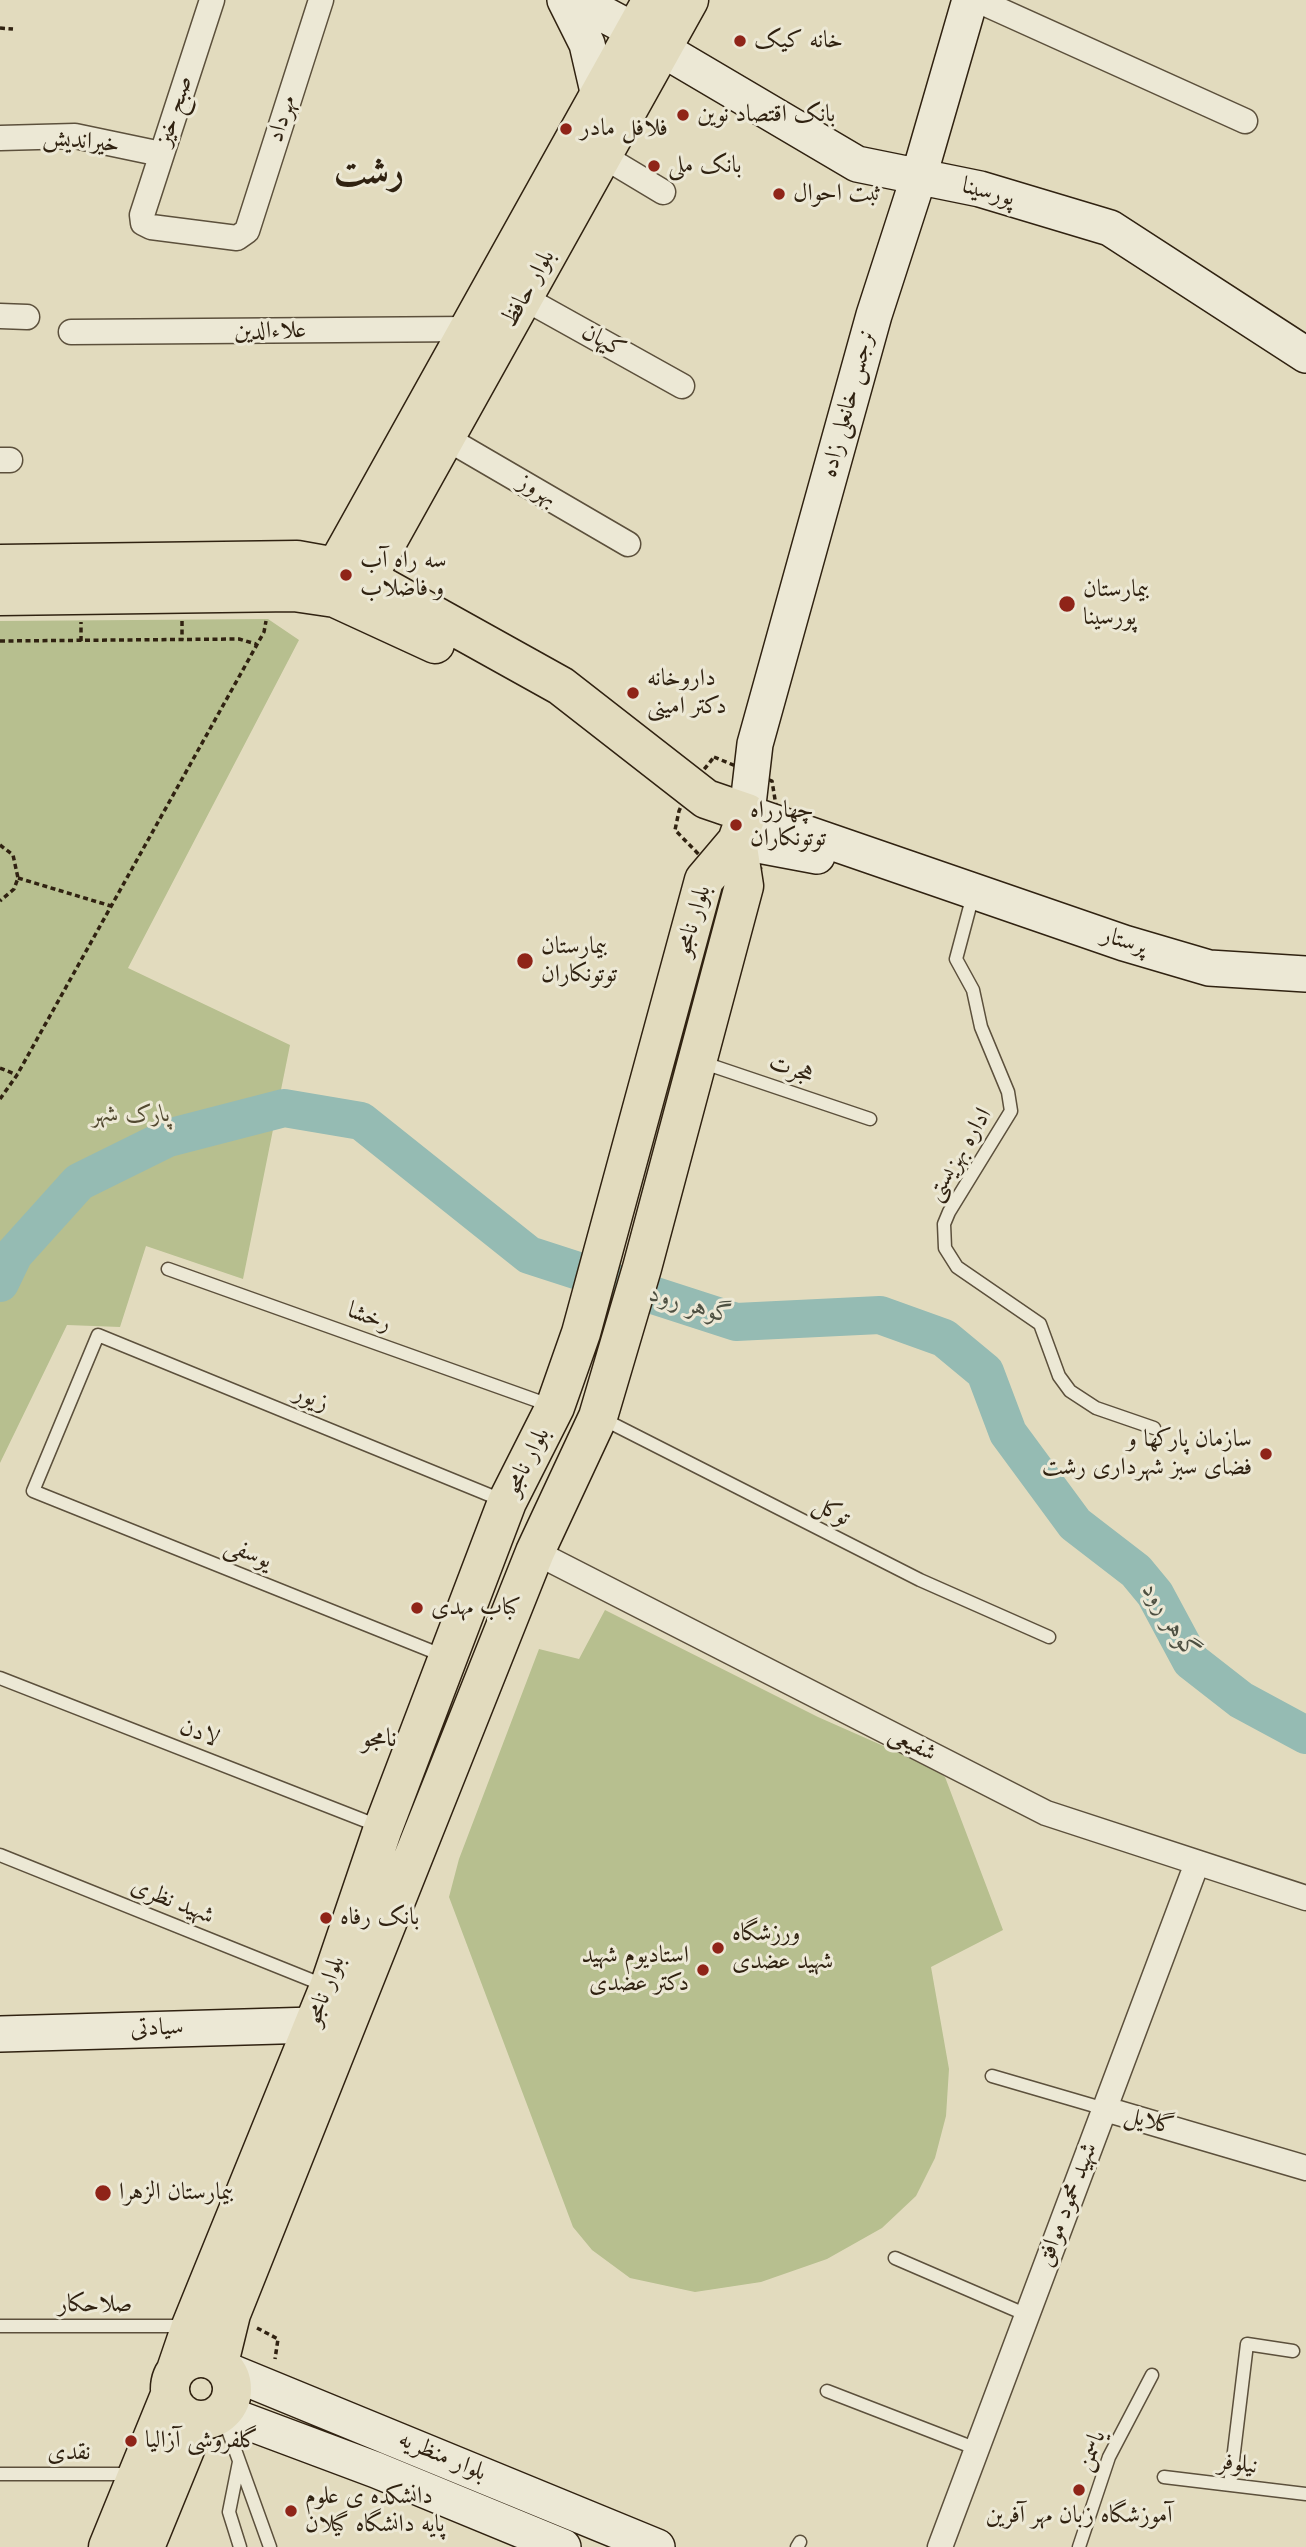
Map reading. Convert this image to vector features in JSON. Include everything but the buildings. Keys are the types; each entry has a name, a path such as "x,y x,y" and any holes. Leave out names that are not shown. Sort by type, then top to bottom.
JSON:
{"main road":[{"name":"بلوار حافظ","path":"346,581 470,329 599,96 649,27 689,0"},
{"name":"بلوار حافظ","path":"346,581 446,438 603,156 649,27"},
{"path":"0,564 297,560 346,581 561,686 684,799 706,799 732,841"},
{"path":"0,596 271,592 346,581"},
{"name":"بلوار نامجو","path":"122,2546 191,2399 191,2326 258,2205 535,1552 598,1417 642,1268 744,886 732,841"},
{"name":"بلوار نامجو","path":"122,2546 139,2474 191,2399 231,2392 223,2367 231,2314 258,2205 314,2025 383,1828 507,1502 555,1407 581,1333 704,880 732,841"},
{"path":"603,1253 642,1268"},
{"path":"191,2399 196,2359 223,2367"}],"street":[{"name":"صبح خیز","path":"144,223 142,215 212,0"},
{"name":"مهرداد","path":"144,223 244,236 320,0"},
{"path":"565,0 587,44 599,96"},
{"name":"پورسینا","path":"577,0 649,27 856,164 980,189 1110,228 1306,355"},
{"name":"نرجس خانعلی زاده","path":"732,841 755,744 874,315 919,176 970,0"},
{"path":"977,0 1245,121"},
{"name":"خیراندیش","path":"0,138 75,136 161,154"},
{"path":"603,156 663,192"},
{"name":"کیهان","path":"524,298 682,386"},
{"path":"0,316 27,317"},
{"name":"علاءالدین","path":"71,332 470,329"},
{"name":"بهروز","path":"446,438 628,544"},
{"name":"پرستار","path":"732,841 961,886 1124,943 1209,968 1306,974"},
{"name":"شفیعی","path":"535,1552 1046,1813 1306,1898"},
{"name":"شهید محمود موافق","path":"940,2547 1197,1863"},
{"name":"سیادتی","path":"0,2034 314,2025"},
{"name":"گلایل","path":"1105,2109 1306,2168"},
{"name":"بلوار منظریه","path":"223,2367 657,2547"},
{"name":"بلوار منظریه","path":"191,2399 376,2470 563,2547"},
{"path":"376,2470 391,2436"}],"lane":[{"name":"اداره بهزیستی","path":"961,886 956,959 973,990 984,1036 1008,1092 1011,1111 949,1212 944,1224 945,1248 957,1267 1040,1324 1059,1376 1070,1391 1096,1408 1154,1428"},
{"name":"هجرت","path":"698,1060 870,1119"},
{"name":"رخشا","path":"168,1269 555,1407"},
{"name":"زیور","path":"33,1491 98,1335 507,1502"},
{"name":"توکل","path":"598,1417 920,1580 1049,1637"},
{"name":"یوسفی","path":"33,1491 448,1657"},
{"name":"لادن","path":"0,1678 383,1828"},
{"name":"شهید نظری","path":"0,1855 329,1987"},
{"name":"گلایل","path":"992,2076 1105,2109"},
{"path":"895,2258 1027,2315"},
{"name":"صلاحکار","path":"0,2326 191,2326"},
{"path":"1230,2485 1247,2344 1293,2351"},
{"name":"یاسمن","path":"1079,2547 1109,2457 1152,2375"},
{"path":"827,2391 977,2449"},
{"path":"191,2399 239,2461 270,2547"},
{"path":"239,2461 229,2512 240,2547"},
{"name":"نقدی","path":"0,2474 139,2474"},
{"name":"نیلوفر","path":"1164,2477 1306,2494"}],"path":[{"path":"0,28 13,29"},
{"path":"0,1098 17,1074 264,632 271,592"},
{"path":"182,612 182,640"},
{"path":"0,641 239,639 257,644"},
{"path":"684,799 675,830 732,841"},
{"path":"0,845 13,855 18,878 14,889 0,901"},
{"path":"18,878 111,906"},
{"path":"0,1068 17,1074"}],"green space":[{"name":"پارک شهر","path":"268,619 299,640 128,968 290,1045 243,1279 146,1246 120,1327 67,1325 0,1463 0,621"},
{"name":"ورزشگاه شهید عضدی","path":"605,1610 818,1717 931,1767 945,1777 1003,1930 931,1967 949,2069 946,2116 935,2158 916,2196 882,2228 827,2259 761,2282 695,2292 630,2278 592,2250 573,2227 449,1897 459,1859 539,1649 579,1659"}],"waterway":[{"name":"گوهر رود","path":"0,1283 14,1254 79,1182 168,1138 284,1108 361,1121 529,1255 736,1322 880,1315 944,1338 985,1372 1008,1433 1075,1524 1136,1571 1155,1594 1191,1661 1241,1700 1306,1735"}],"place":[{"name":"خانه کیک","path":"740,41"},
{"name":"بانک اقتصاد نوین","path":"683,115"},
{"name":"فلافل مادر","path":"566,129"},
{"name":"بانک ملی","path":"654,166"},
{"name":"ثبت احوال","path":"779,194"},
{"name":"سه راه آب و فاضلاب","path":"346,575"},
{"name":"بیمارستان پورسینا","path":"1067,604"},
{"name":"داروخانه دکتر امینی","path":"633,693"},
{"name":"چهارراه توتونکاران","path":"736,825"},
{"name":"بیمارستان توتونکاران","path":"525,961"},
{"name":"سازمان پارکها و فضای سبز شهرداری رشت","path":"1266,1454"},
{"name":"کباب مهدی","path":"417,1608"},
{"name":"بانک رفاه","path":"326,1918"},
{"name":"ورزشگاه شهید عضدی","path":"718,1948"},
{"name":"استادیوم شهید دکتر عضدی","path":"703,1970"},
{"name":"بیمارستان الزهرا","path":"103,2193"},
{"name":"گلفروشی آزالیا","path":"131,2441"},
{"name":"آموزشگاه زبان مهر آفرین","path":"1079,2490"},
{"name":"دانشکده ی علوم پایه دانشگاه گیلان","path":"291,2511"}],"district":[{"name":"رشت","path":"369,174"},
{"name":"نامجو","path":"379,1740"}]}
